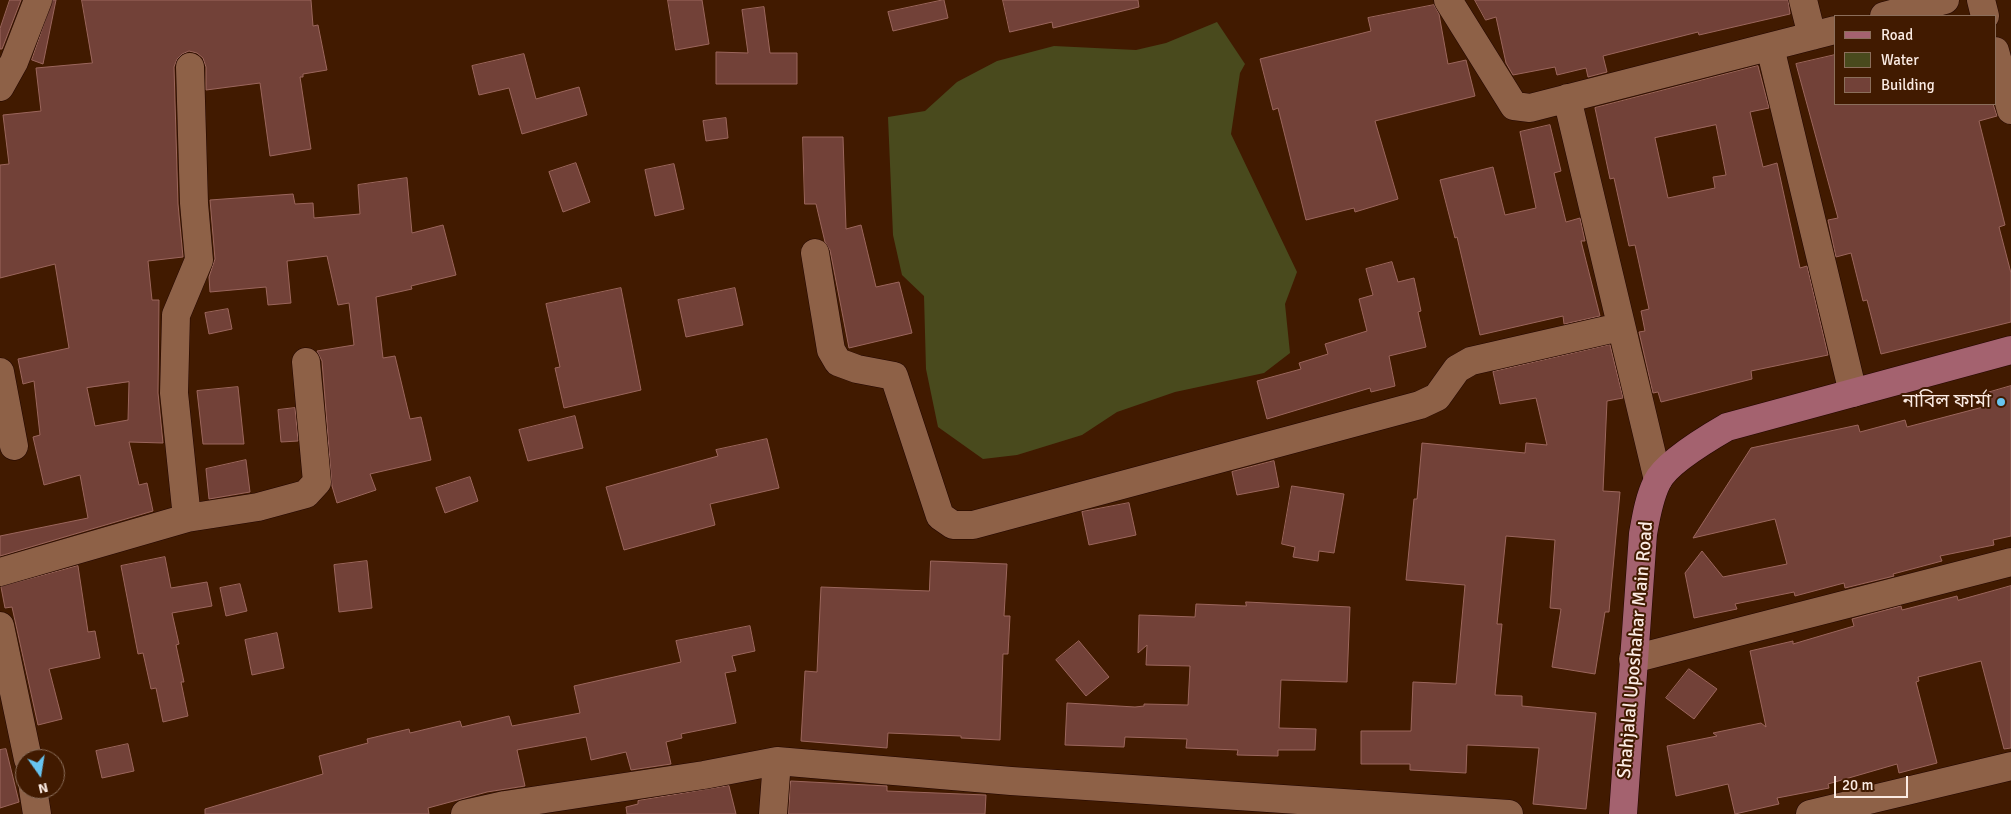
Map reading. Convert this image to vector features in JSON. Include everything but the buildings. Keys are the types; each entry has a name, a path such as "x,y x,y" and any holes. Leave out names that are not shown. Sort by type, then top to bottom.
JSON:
{"main road":[{"name":"Shahjalal Uposhahar Main Road","path":"1623,814 1643,534 1648,506 1658,480 1700,443 1727,427 2011,350"}],"street":[{"path":"0,87 14,62 38,0"},
{"path":"1448,0 1514,106 1530,108 1823,33 1802,0"},
{"path":"1888,15 1945,0"},
{"path":"1981,0 1985,15"},
{"path":"1770,47 1853,393"},
{"path":"1996,55 2011,110"},
{"path":"187,518 174,393 176,315 199,260 194,203 190,67"},
{"path":"1567,98 1620,328 1658,480"},
{"path":"815,253 831,350 838,362 857,369 894,376 940,516 953,525 973,526 1420,405 1437,397 1457,369 1471,361 1620,328"},
{"path":"0,572 44,561 187,518 258,508 306,494 314,488 317,482 306,362"},
{"path":"0,372 14,446"},
{"path":"1633,659 2011,562"},
{"path":"0,626 26,749"},
{"path":"773,814 777,761"},
{"path":"465,814 505,805 704,775 777,761 1020,782 1509,814"},
{"path":"1810,814 2011,766"},
{"path":"35,799 37,814"}],"water":[{"path":"1217,22 1245,64 1240,73 1231,134 1297,272 1285,304 1290,353 1264,373 1175,392 1117,412 1082,435 1017,455 983,459 938,427 926,369 924,296 902,275 893,235 888,117 925,111 957,82 997,61 1054,46 1136,50 1166,43"}],"place":[{"name":"নাবিল ফার্মা","path":"2001,402"}]}
